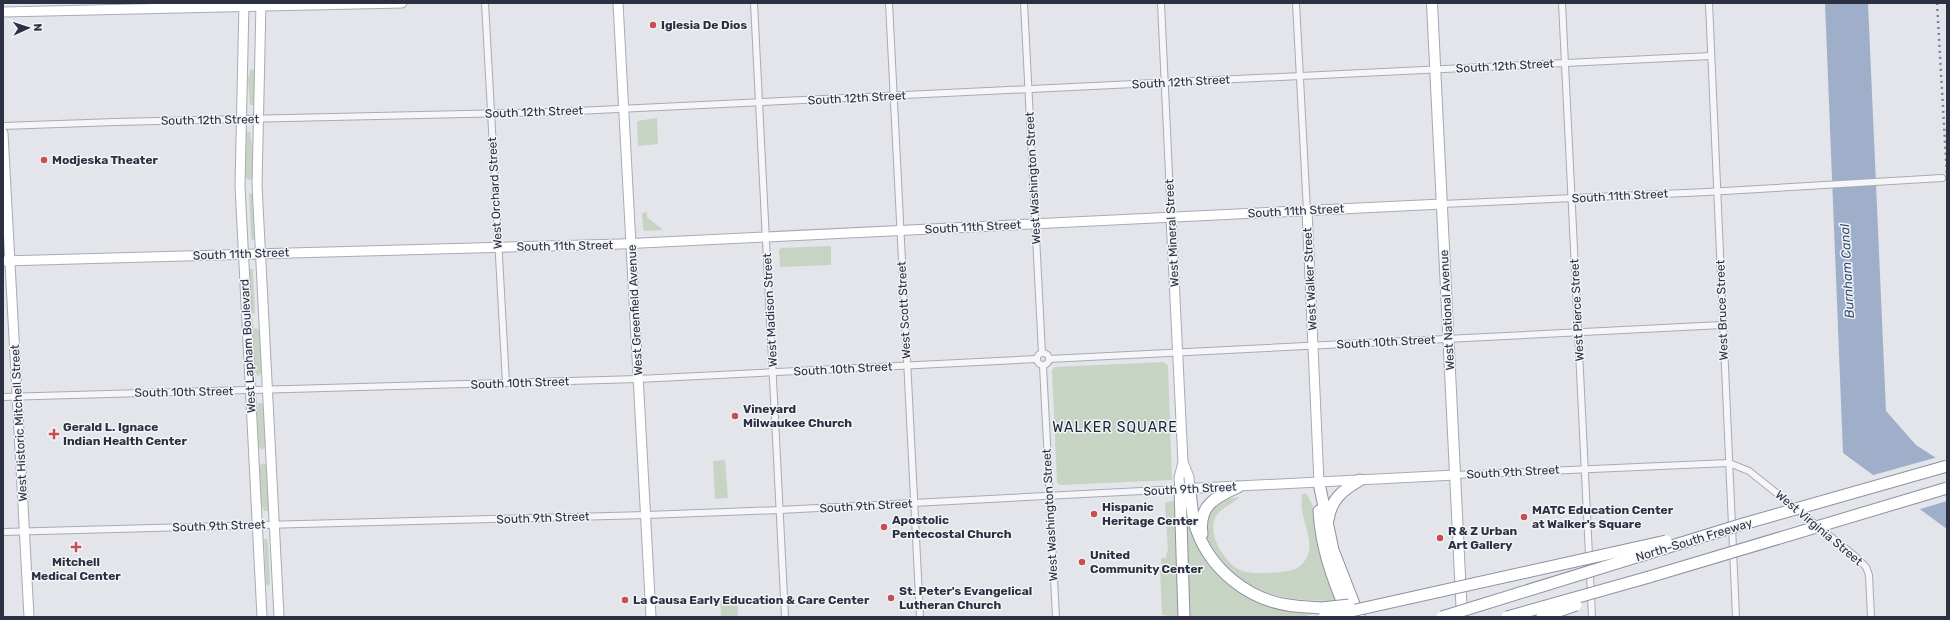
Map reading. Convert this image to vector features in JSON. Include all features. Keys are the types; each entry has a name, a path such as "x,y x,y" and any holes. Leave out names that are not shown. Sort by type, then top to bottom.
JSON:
{"highway":[{"name":"North-South Freeway","path":"1442,617 1743,524 1947,466"},
{"path":"1327,524 1330,508 1337,496 1360,480"},
{"path":"1320,483 1333,550 1359,617"},
{"path":"1320,483 1320,525 1325,555 1334,582 1349,617"},
{"path":"1203,542 1201,523 1203,515 1210,503 1217,496 1238,487"},
{"name":"North-South Freeway","path":"1507,617 1649,578 1947,488"},
{"path":"1185,489 1197,531 1214,562 1233,581 1257,596 1287,605 1323,612 1386,603 1743,524"},
{"path":"1184,617 1185,489"},
{"path":"1542,617 1649,578"}],"main road":[{"name":"West National Avenue","path":"1432,3 1462,617"}],"street":[{"path":"3,12 244,4 402,3"},
{"name":"West Orchard Street","path":"485,3 506,383"},
{"name":"West Greenfield Avenue","path":"618,3 651,617"},
{"name":"West Madison Street","path":"754,3 785,617"},
{"name":"West Scott Street","path":"888,3 920,617"},
{"name":"West Washington Street","path":"1024,3 1042,353"},
{"name":"West Mineral Street","path":"1160,3 1183,462 1189,477 1185,489"},
{"name":"West Walker Street","path":"1296,3 1320,483"},
{"name":"West Pierce Street","path":"1562,3 1592,617"},
{"name":"West Bruce Street","path":"1709,3 1736,617"},
{"name":"West Lapham Boulevard","path":"244,4 240,186 262,617"},
{"name":"West Lapham Boulevard","path":"261,4 257,185 266,390 275,525 279,617"},
{"name":"South 12th Street","path":"3,126 491,114 624,109 1711,56"},
{"name":"West Historic Mitchell Street","path":"3,134 6,261 17,396 29,617"},
{"name":"South 11th Street","path":"6,261 631,244 1717,191 1942,178"},
{"name":"South 10th Street","path":"1049,359 1722,325"},
{"path":"1042,353 1046,354 1049,359 1046,364 1042,366 1037,363 1036,359 1038,354 1042,353"},
{"name":"South 10th Street","path":"3,397 638,379 1036,359"},
{"name":"West Washington Street","path":"1042,366 1056,617"},
{"name":"South 9th Street","path":"3,532 646,515 780,510 1049,495 1729,463"},
{"name":"West Virginia Street","path":"1729,463 1749,471 1860,562 1869,575 1871,617"}],"green space":[{"path":"250,69 256,70 254,105 250,105 248,80"},
{"path":"657,118 658,144 638,146 637,121"},
{"path":"247,132 250,132 253,154 253,176 252,179 248,180 245,176"},
{"path":"249,193 253,195 254,240 252,240 251,237"},
{"path":"647,212 647,217 663,230 645,231 643,229 642,213"},
{"path":"831,246 831,265 780,267 779,250 781,248"},
{"path":"249,269 253,269 254,314 251,312"},
{"path":"256,328 260,331 262,369 260,375 257,376 254,368 252,333"},
{"path":"1164,362 1168,366 1172,480 1060,485 1057,482 1052,370 1055,367"},
{"path":"258,403 262,403 264,411 266,446 262,450 258,446"},
{"path":"725,460 728,498 715,499 713,461"},
{"path":"263,463 267,465 268,511 264,511 261,503 259,466"},
{"path":"1306,493 1313,506 1339,601 1288,598 1257,589 1230,571 1212,551 1206,538 1205,532 1207,520 1214,505 1217,506 1228,499 1240,497 1218,513 1214,523 1213,531 1215,539 1219,548 1229,562 1242,571 1247,572 1278,572 1297,568 1305,560 1309,549 1309,537 1302,505 1302,494"},
{"path":"1172,501 1174,502 1180,617 1162,615 1160,570 1162,569 1161,558 1166,558 1166,553 1168,552 1165,503"},
{"path":"1185,513 1188,513 1228,581 1319,612 1302,617 1188,617"},
{"path":"264,539 267,539 268,542 270,584 268,586 266,584"},
{"path":"737,595 738,617 721,617 720,596"}],"water":[{"name":"Burnham Canal","path":"1825,3 1868,3 1886,411 1916,445 1947,465 1947,529 1843,453"}],"pier":[{"path":"1938,457 1947,462 1947,501 1917,510 1870,476"}],"railway":[{"path":"1937,3 1947,177"}],"place":[{"name":"Iglesia De Dios","path":"653,25"},
{"name":"Modjeska Theater","path":"44,160"},
{"name":"Vineyard Milwaukee Church","path":"735,416"},
{"name":"Gerald L. Ignace Indian Health Center","path":"54,434"},
{"name":"Hispanic Heritage Center","path":"1094,514"},
{"name":"MATC Education Center at Walker's Square","path":"1524,517"},
{"name":"Apostolic Pentecostal Church","path":"884,527"},
{"name":"R & Z Urban Art Gallery","path":"1440,538"},
{"name":"Mitchell Medical Center","path":"76,547"},
{"name":"United Community Center","path":"1082,562"},
{"name":"St. Peter's Evangelical Lutheran Church","path":"891,598"},
{"name":"La Causa Early Education & Care Center","path":"625,600"}],"district":[{"name":"WALKER SQUARE","path":"1115,427"}]}
